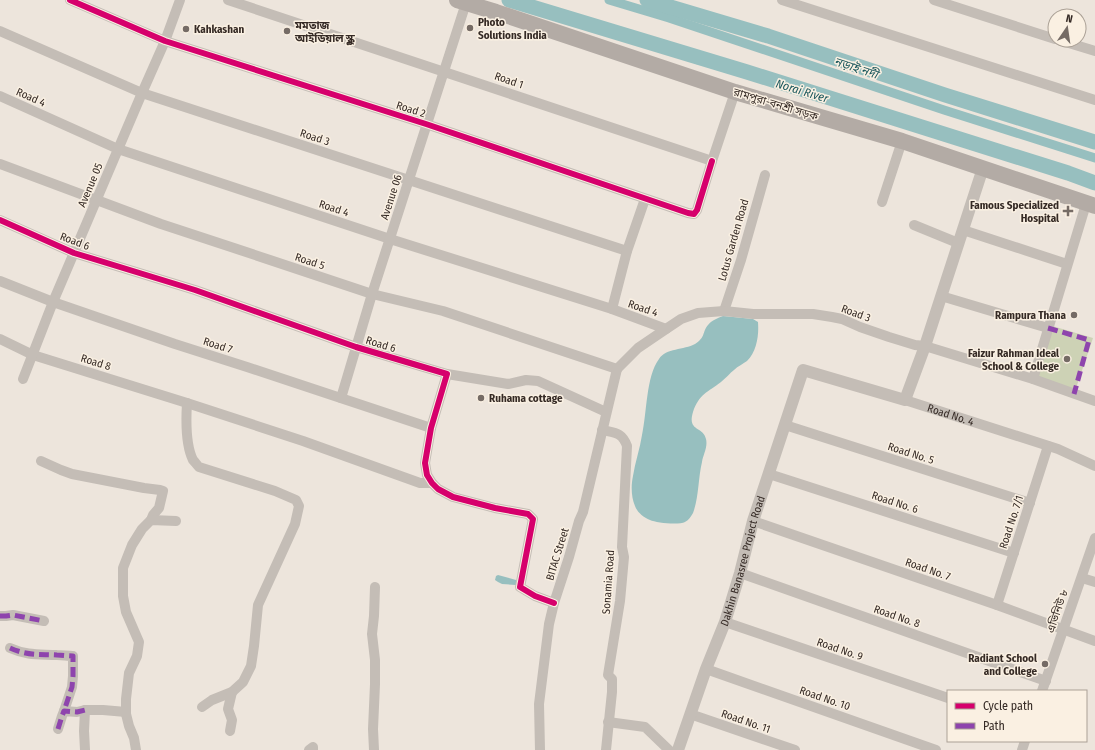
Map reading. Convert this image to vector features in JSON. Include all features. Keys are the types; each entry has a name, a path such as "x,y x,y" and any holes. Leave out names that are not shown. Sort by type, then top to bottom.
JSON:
{"main road":[{"name":"রামপুরা-বনশ্রী সড়ক","path":"461,1 735,92 902,141 1091,205"}],"street":[{"name":"Road 2","path":"70,0 165,41 426,124 688,213 694,214 697,210 712,161"},
{"name":"Avenue 05","path":"23,379 53,302 165,41 180,0"},
{"name":"Road 1","path":"228,0 712,161"},
{"path":"782,0 1095,100"},
{"path":"934,0 1047,36"},
{"name":"Avenue 06","path":"341,398 372,294 444,71 461,1"},
{"name":"Road 3","path":"0,31 142,93 627,251"},
{"path":"1085,48 1095,51"},
{"path":"712,161 735,92"},
{"name":"Road 4","path":"0,96 118,149 390,239 612,309 666,329"},
{"path":"882,202 902,141"},
{"name":"Road 5","path":"0,164 162,224 372,294 443,311 616,369"},
{"path":"905,400 942,296 983,168"},
{"name":"Lotus Garden Road","path":"724,311 741,260 765,175"},
{"path":"612,309 627,251 645,199"},
{"path":"1033,379 1067,264 1091,205"},
{"name":"Road 6","path":"0,220 74,253 195,290 356,347 447,374 508,384 526,380 538,381 606,412"},
{"path":"914,225 958,243"},
{"path":"963,230 1067,264"},
{"name":"Road 7","path":"0,281 53,302 431,428"},
{"path":"942,296 1048,328"},
{"name":"Road 3","path":"616,369 638,348 681,319 698,313 724,311 753,314 813,314 832,316 842,319 889,338 925,346 1033,379 1095,401"},
{"name":"Road 8","path":"0,339 33,355 303,441 420,483 432,483"},
{"name":"BITAC Street","path":"540,750 539,704 546,646 554,603 583,512 616,369"},
{"name":"Road No. 4","path":"803,370 905,400 1058,449 1095,466"},
{"name":"Dakhin Banasree Project Road","path":"678,750 706,669 725,622 740,573 753,521 803,370"},
{"path":"447,374 431,428 425,463 432,483 438,489 454,497 495,508 528,514 533,519 525,554 520,587 535,596 554,603"},
{"path":"187,403 186,426 190,451 193,460 199,467 275,491 296,500 299,506 295,524 272,571 258,605 251,666 244,682 232,692 212,700 202,708"},
{"name":"Road No. 5","path":"785,425 1030,503"},
{"name":"Sonamia Road","path":"602,430 618,434 624,438 627,446 622,547 624,557 620,601 608,675 612,679 612,685 606,750"},
{"name":"Road No. 7/1","path":"996,605 1048,446"},
{"path":"41,460 72,474 163,491 159,508 134,540 123,568 126,612 139,642 137,656 130,669 127,680 126,699 126,712 136,750"},
{"name":"Road No. 6","path":"769,474 1014,553"},
{"path":"151,520 176,521"},
{"name":"Road No. 7","path":"753,521 1095,641"},
{"name":"এভিনিউ ৮","path":"1044,686 1095,538"},
{"name":"Road No. 8","path":"740,573 1044,686"},
{"path":"1082,578 1095,582"},
{"path":"374,750 373,729 375,684 372,634 375,587"},
{"path":"0,616 13,615 44,621"},
{"name":"Road No. 9","path":"725,622 947,698"},
{"path":"10,648 21,653 34,655 73,656 72,687 58,730"},
{"name":"Road No. 10","path":"706,669 936,750"},
{"path":"230,731 232,720 228,709 232,692"},
{"path":"64,711 77,712 85,710 103,710 126,712"},
{"path":"85,710 85,750"},
{"name":"Road No. 11","path":"690,714 795,750"},
{"path":"608,722 645,727 669,750"},
{"path":"309,750 313,747 313,750"}],"green space":[{"name":"Faizur Rahman Ideal School & College","path":"1049,325 1093,338 1074,394 1033,379"}],"water":[{"path":"723,316 753,319 758,322 758,337 755,348 747,361 701,397 695,406 692,423 704,435 706,439 706,448 693,513 688,520 682,523 653,521 645,517 637,510 633,499 632,480 644,426 649,385 655,366 662,355 695,344 701,339 710,323"},
{"path":"498,575 516,580 516,585 502,584 498,582 495,580 496,576"}],"waterway":[{"name":"Norai River","path":"509,0 747,72 1068,173 1095,183"},
{"name":"নড়াই নদী","path":"609,0 669,18 944,110 1095,158"},
{"name":"Norai River","path":"647,0 768,36 945,95 1095,142"}],"marked path":[{"path":"1048,328 1089,340 1074,394"},
{"path":"0,616 13,615 44,621"},
{"path":"10,648 16,651 28,653 73,656 72,687 64,711"},
{"path":"58,729 64,711 77,712 85,710"}],"cycle path":[{"path":"70,0 165,41 426,124 688,213 694,214 697,210 712,161"},
{"path":"0,220 74,253 195,290 356,347 447,374 431,428 425,463 427,475 438,489 453,497 495,508 528,514 533,519 520,587 535,596 554,603"}],"place":[{"name":"Photo Solutions India","path":"470,28"},
{"name":"Kahkashan","path":"186,29"},
{"name":"মমতাজ আইডিয়াল স্কুল","path":"287,31"},
{"name":"Famous Specialized Hospital","path":"1068,211"},
{"name":"Rampura Thana","path":"1074,315"},
{"name":"Faizur Rahman Ideal School & College","path":"1067,359"},
{"name":"Ruhama cottage","path":"481,398"},
{"name":"Radiant School and College","path":"1045,664"}]}
